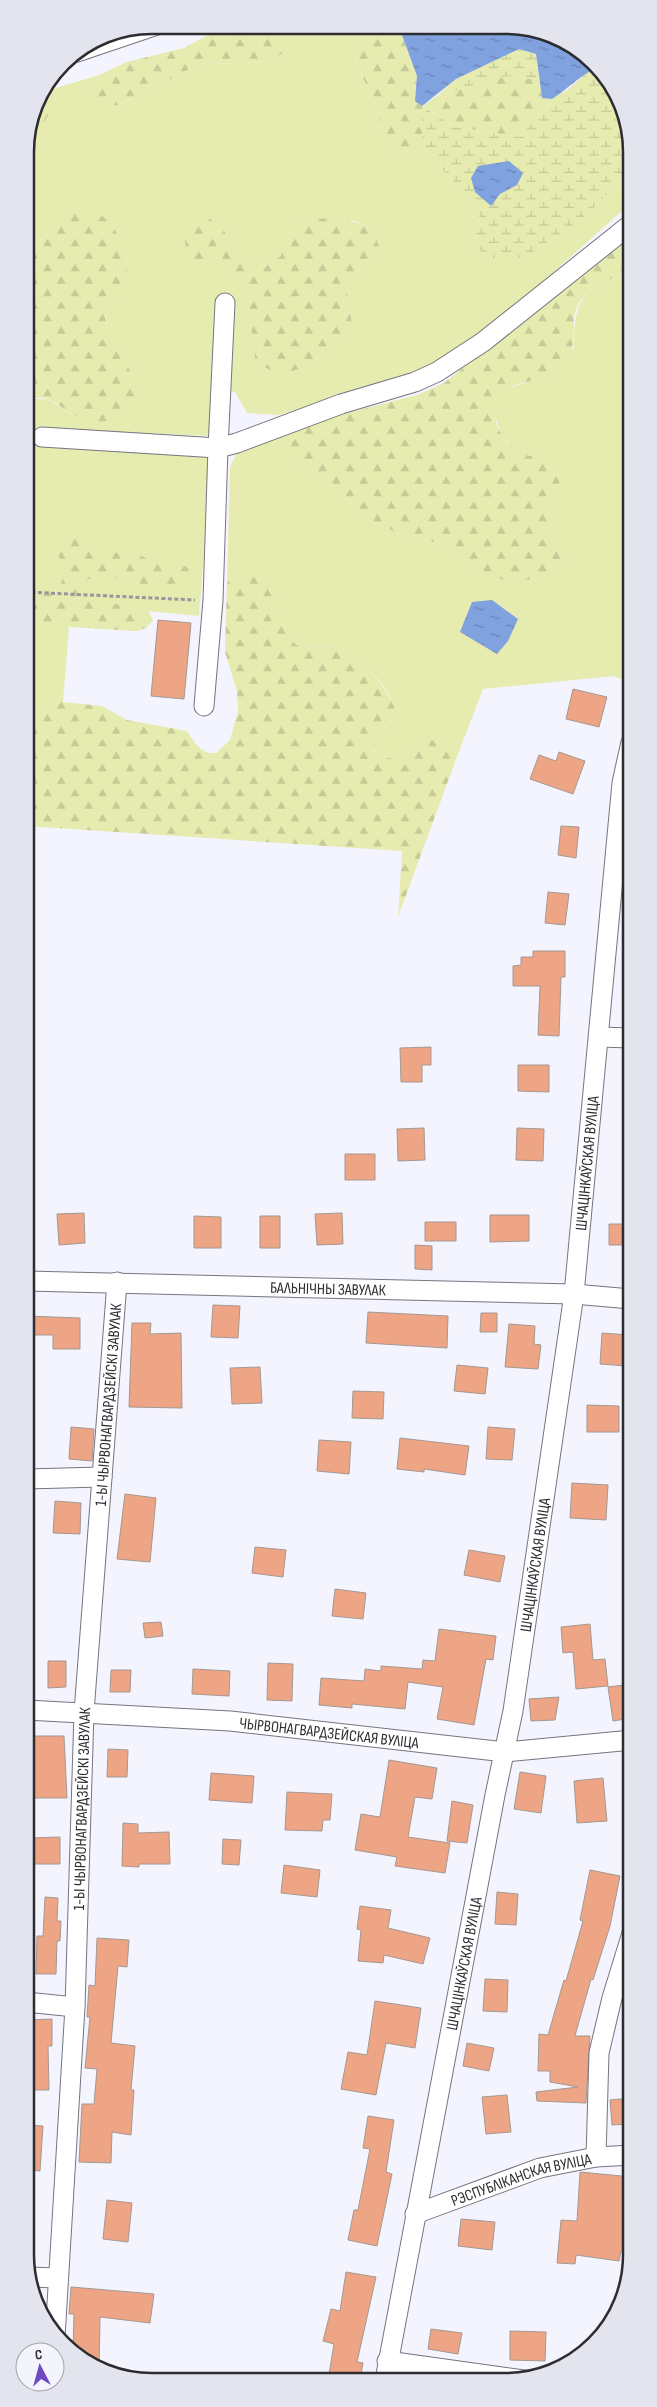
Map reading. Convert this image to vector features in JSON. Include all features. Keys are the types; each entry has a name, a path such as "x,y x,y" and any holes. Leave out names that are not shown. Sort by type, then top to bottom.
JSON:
{"street":[{"path":"42,437 218,448 261,435 341,404 415,382 437,372 483,342 623,230"},
{"path":"204,706 213,600 225,303"},
{"name":"ШЧАЦІНКАЎСКАЯ ВУЛІЦА","path":"386,2373 514,1702 574,1294 623,778"},
{"path":"599,1037 623,1038"},
{"name":"БАЛЬНІЧНЫ ЗАВУЛАК","path":"34,1281 574,1294 623,1298"},
{"name":"1-Ы ЧЫРВОНАГВАРДЗЕЙСКІ ЗАВУЛАК","path":"56,2324 75,2007 84,1712 116,1282"},
{"path":"34,1479 102,1477"},
{"name":"ЧЫРВОНАГВАРДЗЕЙСКАЯ ВУЛІЦА","path":"34,1710 230,1721 504,1752 623,1741"},
{"path":"596,2157 599,2053 623,1962"},
{"path":"34,2003 75,2007"},
{"name":"РЭСПУБЛІКАНСКАЯ ВУЛІЦА","path":"415,2214 540,2168 596,2157 623,2156"},
{"path":"36,2277 58,2278"},
{"path":"388,2362 471,2373"}],"path":[{"path":"34,592 213,600"}],"green space":[{"path":"210,34 291,34 290,41 284,51 271,62 200,64 118,105 98,107 90,101 87,91 99,75 127,62 184,48"},
{"path":"288,34 362,34 357,39 355,59 379,115 387,145 404,156 422,148 480,210 474,246 490,258 524,258 583,218 623,179 623,210 491,328 420,373 279,415 247,413 235,392 217,393 209,436 40,429 212,452 199,616 148,611 153,620 146,628 137,631 69,627 63,702 43,706 35,712 34,753 34,399 48,399 75,416 107,330 105,311 126,277 126,257 109,221 50,230 34,242 34,144 37,127 43,123 50,98 48,98 52,89 99,75 87,91 118,105 200,64 271,62","holes":["315,219 354,221 373,228 379,247 372,257 350,279 347,288 352,324 330,343 310,366 255,358 247,298 239,279 223,265 224,231 240,256 255,267 265,267 281,256 296,223"]},
{"path":"362,34 402,34 417,76 415,101 422,106 422,148 404,156 387,145 379,115 355,59 357,39"},
{"path":"519,49 536,54 539,80 507,76 437,96 456,79"},
{"path":"591,70 603,86 619,121 622,136 623,179 583,218 524,258 490,258 474,246 480,210 422,148 422,106 455,127 520,137 552,99 570,88"},
{"path":"507,76 539,80 542,98 552,99 520,137 455,127 422,106 437,96"},
{"path":"48,97 50,97 54,107 43,123 37,127 43,107"},
{"path":"92,209 112,225 120,239 125,255 126,277 121,289 107,310 106,324 134,379 137,391 136,401 124,415 103,422 81,418 48,399 34,398 34,242 63,216"},
{"path":"209,218 224,231 240,256 255,267 265,267 281,256 287,228 297,223 307,220 330,219 352,222 373,228 379,247 372,257 350,279 347,288 352,324 330,343 310,366 281,374 261,366 255,358 247,298 239,279 223,265 193,261 186,247 185,238 190,224"},
{"path":"623,244 623,274 595,288 580,301 574,320 572,348 564,365 553,373 519,384 506,391 501,398 496,414 496,423 505,439 524,454 542,457 560,479 557,498 546,515 561,560 547,575 527,580 506,581 476,569 442,544 402,535 365,518 338,487 293,460 289,441 312,422 417,395 444,383 572,280"},
{"path":"623,274 623,680 614,676 483,689 458,754 432,740 422,743 399,760 381,756 374,749 375,743 392,717 394,706 391,697 378,679 350,656 332,647 304,647 295,644 282,626 270,589 234,577 227,583 230,467 240,447 312,422 293,460 338,487 365,518 402,535 442,544 476,569 561,560 545,515 557,498 522,456 500,434 495,414 500,395 507,388 546,377 574,348 576,316 580,305 592,290 602,283"},
{"path":"73,532 92,540 93,550 98,559 126,549 154,562 174,559 191,570 192,580 179,586 162,587 113,577 102,577 90,579 79,584 76,601 128,605 148,611 153,620 146,628 137,631 34,625 34,594 60,588 65,570 57,547 61,538"},
{"path":"234,577 253,577 262,581 269,588 288,636 294,643 303,647 326,646 339,650 358,662 377,680 391,698 394,706 392,717 375,743 374,749 381,756 399,760 422,743 432,740 458,754 398,917 402,851 34,827 35,712 43,706 63,702 102,706 127,720 187,731 198,747 210,753 216,753 230,740 238,711 237,691 225,652 227,583"}],"water":[{"path":"505,34 528,36 557,46 571,54 592,71 552,99 542,98 536,54 519,49 456,79 422,106 415,101 417,76 402,35"},
{"path":"509,161 523,173 517,185 500,194 491,206 475,192 471,178 478,166"},
{"path":"492,600 518,619 508,641 497,654 460,632 472,602"}],"building":[{"path":"158,620 191,623 184,699 151,696"},
{"path":"573,689 607,697 599,727 566,719"},
{"path":"559,752 585,761 573,794 530,779 539,755 556,761"},
{"path":"561,826 579,827 576,858 558,855"},
{"path":"548,892 569,894 565,925 545,923"},
{"path":"533,951 565,951 565,977 561,977 559,1036 538,1035 540,986 513,986 513,966 521,965 521,957 533,957"},
{"path":"431,1047 431,1065 422,1065 422,1082 401,1082 400,1048"},
{"path":"518,1065 549,1065 549,1092 518,1091"},
{"path":"424,1128 425,1160 398,1161 397,1129"},
{"path":"517,1128 544,1129 543,1161 516,1160"},
{"path":"345,1154 375,1154 375,1180 345,1180"},
{"path":"84,1213 85,1243 59,1245 57,1214"},
{"path":"342,1213 343,1244 317,1245 315,1214"},
{"path":"490,1215 529,1215 529,1241 490,1242"},
{"path":"194,1216 221,1217 221,1248 194,1248"},
{"path":"260,1216 280,1216 280,1248 260,1248"},
{"path":"425,1222 456,1222 456,1241 425,1241"},
{"path":"609,1224 623,1224 623,1245 609,1245"},
{"path":"415,1245 432,1246 432,1270 415,1269"},
{"path":"213,1305 240,1306 238,1338 211,1337"},
{"path":"368,1312 448,1316 447,1348 366,1343"},
{"path":"481,1313 497,1313 497,1332 480,1332"},
{"path":"34,1316 80,1318 80,1349 53,1349 53,1335 34,1335"},
{"path":"132,1323 151,1323 150,1334 181,1333 182,1408 129,1407"},
{"path":"509,1324 535,1326 534,1344 541,1345 538,1369 505,1367"},
{"path":"602,1333 623,1335 623,1366 600,1364"},
{"path":"457,1365 488,1368 485,1394 454,1391"},
{"path":"260,1367 262,1403 232,1404 230,1368"},
{"path":"353,1391 384,1392 383,1419 352,1418"},
{"path":"587,1405 619,1406 619,1432 587,1432"},
{"path":"71,1427 94,1429 92,1461 69,1459"},
{"path":"488,1427 515,1429 512,1460 486,1459"},
{"path":"400,1438 469,1446 465,1475 424,1469 424,1472 397,1469"},
{"path":"319,1440 351,1442 349,1474 317,1471"},
{"path":"572,1483 608,1485 606,1520 570,1518"},
{"path":"125,1494 156,1498 150,1562 117,1559"},
{"path":"55,1501 81,1503 80,1534 53,1533"},
{"path":"255,1547 286,1550 283,1577 252,1573"},
{"path":"469,1550 505,1556 500,1582 464,1575"},
{"path":"335,1589 366,1593 363,1619 332,1616"},
{"path":"161,1622 163,1636 145,1638 143,1623"},
{"path":"590,1624 593,1660 605,1659 608,1686 576,1689 573,1652 563,1653 561,1627"},
{"path":"439,1629 496,1636 493,1660 486,1659 474,1725 437,1719 443,1687 408,1682 405,1709 352,1704 352,1708 319,1705 321,1678 364,1681 365,1669 381,1671 381,1666 422,1669 423,1660 435,1661"},
{"path":"48,1661 66,1661 66,1687 48,1688"},
{"path":"268,1663 293,1664 292,1701 267,1700"},
{"path":"193,1669 230,1671 229,1696 192,1694"},
{"path":"111,1670 131,1670 130,1692 110,1692"},
{"path":"623,1685 623,1719 613,1721 608,1687"},
{"path":"559,1697 555,1720 531,1721 529,1699"},
{"path":"34,1736 64,1736 67,1798 34,1798"},
{"path":"108,1749 128,1750 127,1777 107,1777"},
{"path":"389,1760 437,1768 432,1799 415,1797 408,1837 450,1843 445,1873 395,1866 397,1857 355,1850 361,1814 380,1817"},
{"path":"520,1772 546,1776 541,1813 514,1809"},
{"path":"211,1773 254,1776 252,1803 209,1800"},
{"path":"603,1778 607,1821 577,1823 574,1781"},
{"path":"287,1792 332,1794 330,1820 323,1820 322,1831 285,1830"},
{"path":"452,1801 473,1805 467,1843 447,1841"},
{"path":"123,1823 138,1824 138,1833 169,1832 170,1864 139,1864 139,1867 122,1866"},
{"path":"60,1837 60,1864 34,1864 34,1838"},
{"path":"223,1839 241,1840 239,1865 222,1864"},
{"path":"284,1865 320,1870 317,1897 281,1893"},
{"path":"590,1870 620,1876 610,1926 593,1980 591,1979 575,2036 590,2036 586,2103 537,2101 536,2092 578,2087 550,2082 550,2071 538,2071 539,2034 548,2035 564,1980 566,1981 583,1921 580,1920"},
{"path":"497,1892 518,1894 516,1925 495,1924"},
{"path":"45,1897 58,1898 57,1921 61,1921 60,1941 57,1941 56,1974 36,1974 37,1936 43,1936"},
{"path":"360,1906 391,1910 388,1928 430,1938 423,1964 384,1955 383,1963 358,1961 361,1930 357,1929"},
{"path":"97,1938 129,1940 127,1967 118,1966 111,2043 135,2046 131,2090 134,2090 131,2135 112,2132 111,2163 79,2162 82,2104 94,2104 97,2069 85,2068 90,2017 87,2017 89,1985 95,1986"},
{"path":"485,1979 508,1980 507,2012 483,2011"},
{"path":"375,2001 421,2008 415,2048 386,2043 376,2095 341,2089 348,2052 367,2055"},
{"path":"52,2019 52,2046 48,2046 49,2090 34,2090 34,2020"},
{"path":"467,2043 494,2048 489,2071 463,2066"},
{"path":"507,2095 511,2132 486,2134 482,2097"},
{"path":"623,2099 623,2124 612,2125 610,2100"},
{"path":"368,2116 394,2120 386,2172 392,2174 377,2246 348,2240 354,2210 358,2210 370,2149 363,2148"},
{"path":"34,2125 43,2126 40,2171 34,2171"},
{"path":"580,2172 623,2176 623,2251 621,2251 619,2261 576,2255 575,2264 557,2263 561,2220 577,2221"},
{"path":"107,2200 132,2203 128,2242 103,2239"},
{"path":"461,2219 495,2222 492,2250 458,2246"},
{"path":"346,2272 376,2277 357,2362 363,2363 361,2373 329,2373 334,2344 323,2341 331,2309 340,2311"},
{"path":"71,2287 154,2294 150,2323 100,2317 99,2361 73,2343 74,2314 69,2314"},
{"path":"431,2329 462,2333 458,2354 428,2349"},
{"path":"510,2331 546,2332 545,2361 510,2360"}]}
